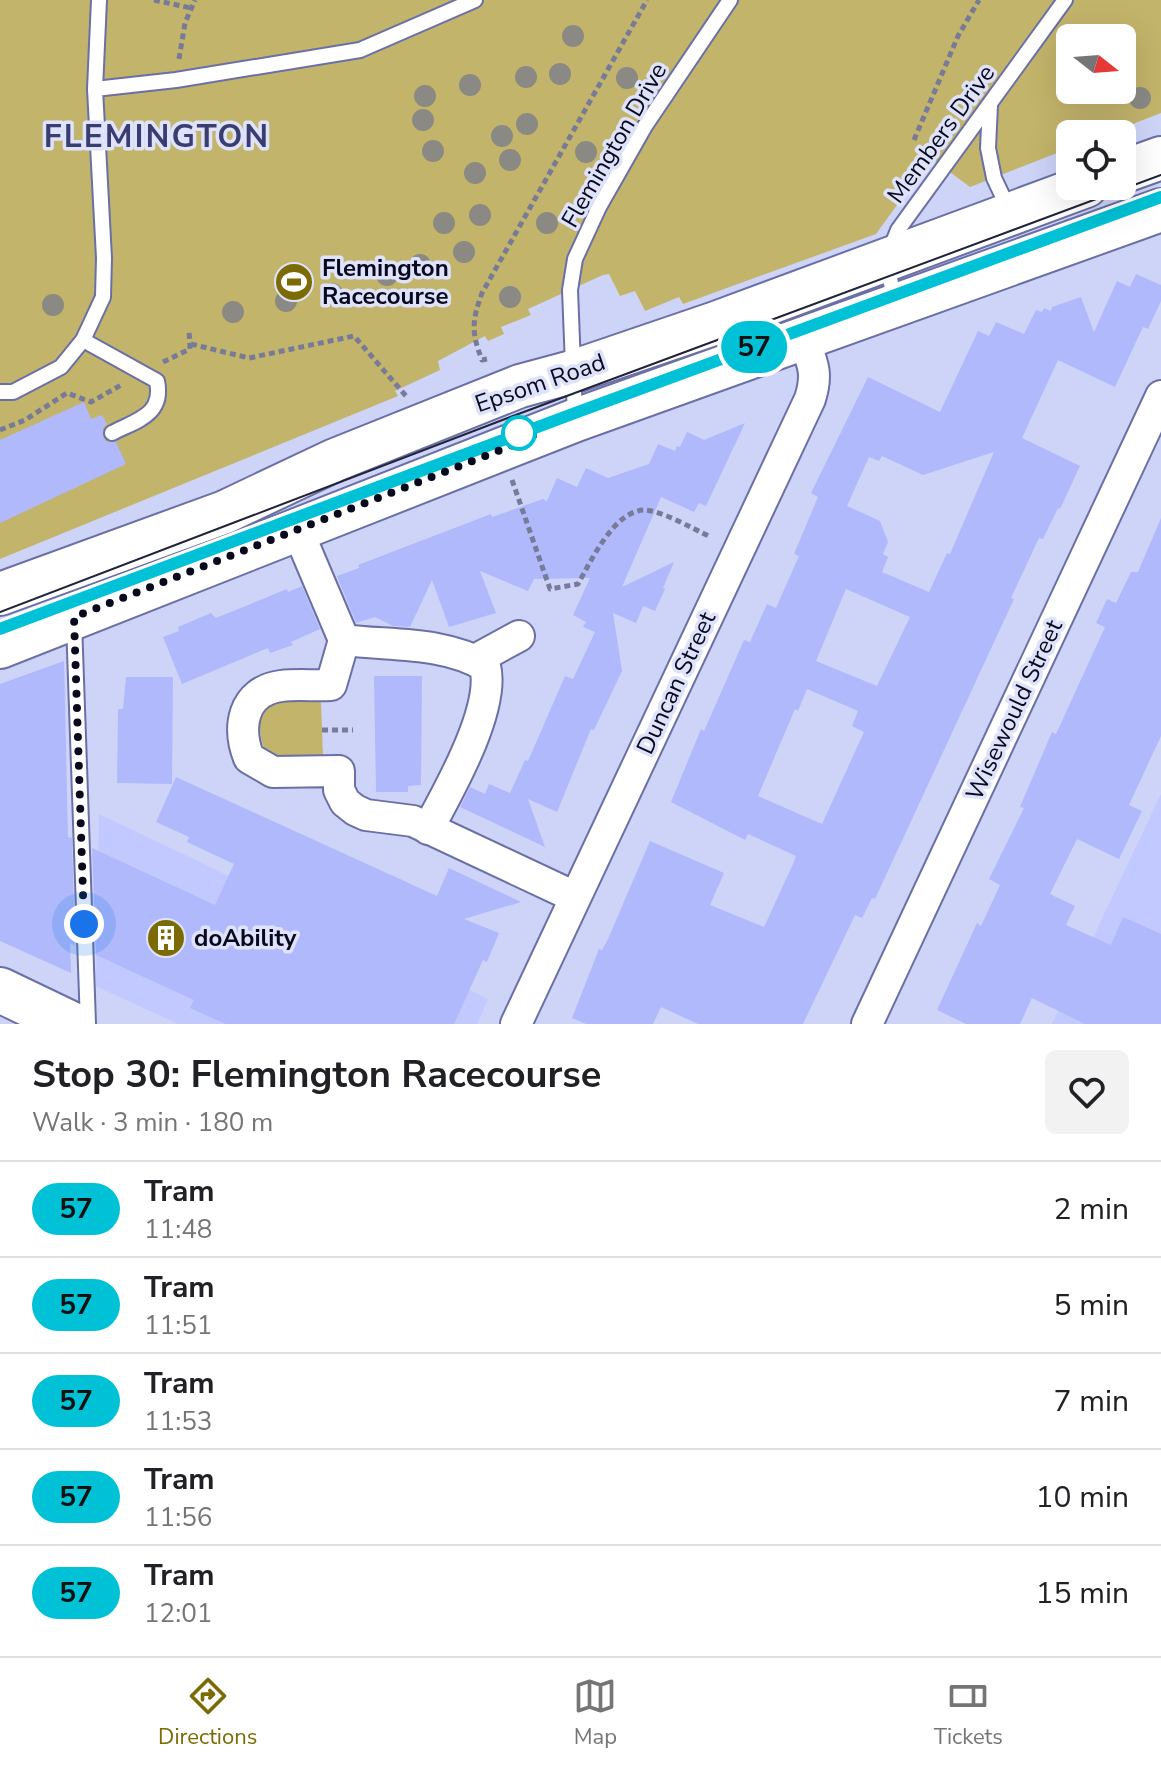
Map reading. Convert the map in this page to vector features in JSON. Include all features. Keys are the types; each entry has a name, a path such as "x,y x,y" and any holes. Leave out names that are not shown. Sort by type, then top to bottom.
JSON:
{"main road":[{"path":"1136,167 1161,158"},
{"name":"Epsom Road","path":"0,594 225,512 335,460 520,386 572,372 713,324 1056,197"},
{"name":"Epsom Road","path":"0,647 576,420 1161,210"},
{"path":"0,990 71,1024"}],"street":[{"name":"Duncan Street","path":"516,1024 810,399 816,382 815,371 804,340"},
{"name":"Wisewould Street","path":"867,1024 1161,396"},
{"path":"297,529 344,640 331,685 281,686 263,691 251,701 244,713 241,729 249,758 273,772 339,771 339,790 345,802 355,810 366,815 413,821 575,897"},
{"path":"475,660 519,636"},
{"path":"344,640 406,645 475,660 485,666 489,680 481,717 428,829"}],"lane":[{"path":"0,392 13,392 61,367 83,340 103,297 104,258 95,89 99,0"},
{"path":"95,89 176,80 360,50 475,0"},
{"name":"Flemington Drive","path":"576,420 570,290 575,259 599,207 645,126 730,0"},
{"name":"Members Drive","path":"886,260 898,230 1065,0"},
{"path":"990,105 988,148 994,178 1011,214"},
{"path":"886,260 895,305"},
{"path":"83,340 157,381 157,403 152,411 112,433"},
{"path":"74,617 88,1024"}],"path":[{"path":"154,0 191,8"},
{"path":"176,80 185,23 195,0"},
{"path":"520,386 510,352 482,360 475,341 475,312 482,293 647,0"},
{"path":"914,140 958,36 979,0"},
{"path":"0,430 25,420 67,393 91,402 190,349 189,329"},
{"path":"191,344 249,358 354,336 399,389"},
{"path":"511,479 550,589 578,584 608,533 629,515 643,510 655,512 709,536"},
{"path":"353,715 353,742"},
{"path":"322,730 353,730"}],"shaded area":[{"name":"Flemington Racecourse","path":"0,0 1161,0 1161,113 1136,123 1136,120 1056,120 1056,153 970,187 931,158 876,234 683,304 679,297 645,311 635,291 620,296 609,274 603,275 528,309 531,315 501,327 504,334 488,341 485,336 438,361 440,370 395,391 398,396 0,559"},
{"path":"271,702 321,702 323,756 280,757 267,751 262,742 259,719"},
{"path":"1161,794 1161,1024 1052,1024"},
{"path":"99,814 488,999 477,1024 178,1024 96,986"}],"building":[{"path":"1136,274 1161,285 1161,301 1148,329 1143,327 1115,387 1058,360 1022,438 1080,466 1043,539 1039,538 1011,598 1014,599 875,899 872,898 862,918 855,915 803,1024 698,1024 661,1007 653,1024 586,1024 572,1018 599,949 602,950 608,939 650,841 724,873 710,905 764,927 796,856 748,834 745,840 671,802 701,729 704,731 744,640 750,642 767,604 776,608 799,556 794,554 818,497 811,493 868,377 940,412 978,331 989,336 996,322 1024,334 1036,310 1042,312 1044,308 1051,311 1052,307 1081,297 1094,332 1117,281 1130,287","holes":["994,452 950,554 947,553 929,592 882,572 888,557 883,554 888,542 880,521 847,506 869,457 879,461 882,456 923,475","846,589 910,617 877,686 816,661","807,689 858,711 852,726 864,732 822,824 758,796 795,709 798,711"]},
{"path":"84,402 91,419 102,415 107,424 103,428 103,437 107,442 116,442 126,464 0,523 0,440"},
{"path":"745,423 706,506 699,503 694,512 661,497 622,587 674,562 655,611 643,606 636,623 613,613 622,671 594,730 591,729 557,812 528,799 545,847 460,807 470,787 485,794 489,784 510,793 525,760 528,761 565,676 573,679 595,632 583,627 586,622 573,615 590,578 534,579 528,591 480,571 496,613 449,627 432,580 410,627 393,626 375,617 356,623 337,576 491,514 492,517 543,499 547,501 557,478 577,487 586,468 608,478 649,464 658,444 675,451 687,432 704,440"},
{"path":"1161,518 1161,736 1129,805 1142,811 1119,859 1077,839 1050,894 1075,906 1066,925 1111,945 1123,917 1161,934 1161,1024 1085,1024 1032,998 1020,1024 966,1024 937,1010 977,923 981,926 1000,885 989,879 1024,808 1020,807 1052,732 1056,734 1105,627 1096,623 1107,599 1116,603 1131,572 1138,572"},
{"path":"302,586 320,629 291,642 293,645 270,653 268,648 182,684 163,637 211,613 216,618 287,589 288,592"},
{"path":"64,661 68,837 72,838 75,946 70,943 71,973 0,941 0,684"},
{"path":"374,676 422,676 421,785 408,786 408,792 376,792"},
{"path":"126,677 173,677 172,784 117,783 118,709 123,709"},
{"path":"176,777 437,896 449,868 521,902 464,919 499,933 454,1024 226,1024 190,1008 194,1000 96,955 92,848 215,905 234,864 187,842 189,837 156,822"}],"tram line":[{"path":"0,612 513,416 1161,175"},
{"path":"0,629 533,428 1161,197"},
{"name":"57","path":"0,629 1161,197"}],"place":[{"name":"Flemington Racecourse","path":"294,282"},
{"name":"doAbility","path":"166,938"}],"district":[{"name":"FLEMINGTON","path":"157,136"}],"route":[{"path":"84,924 74,617 536,436 519,433"}]}
